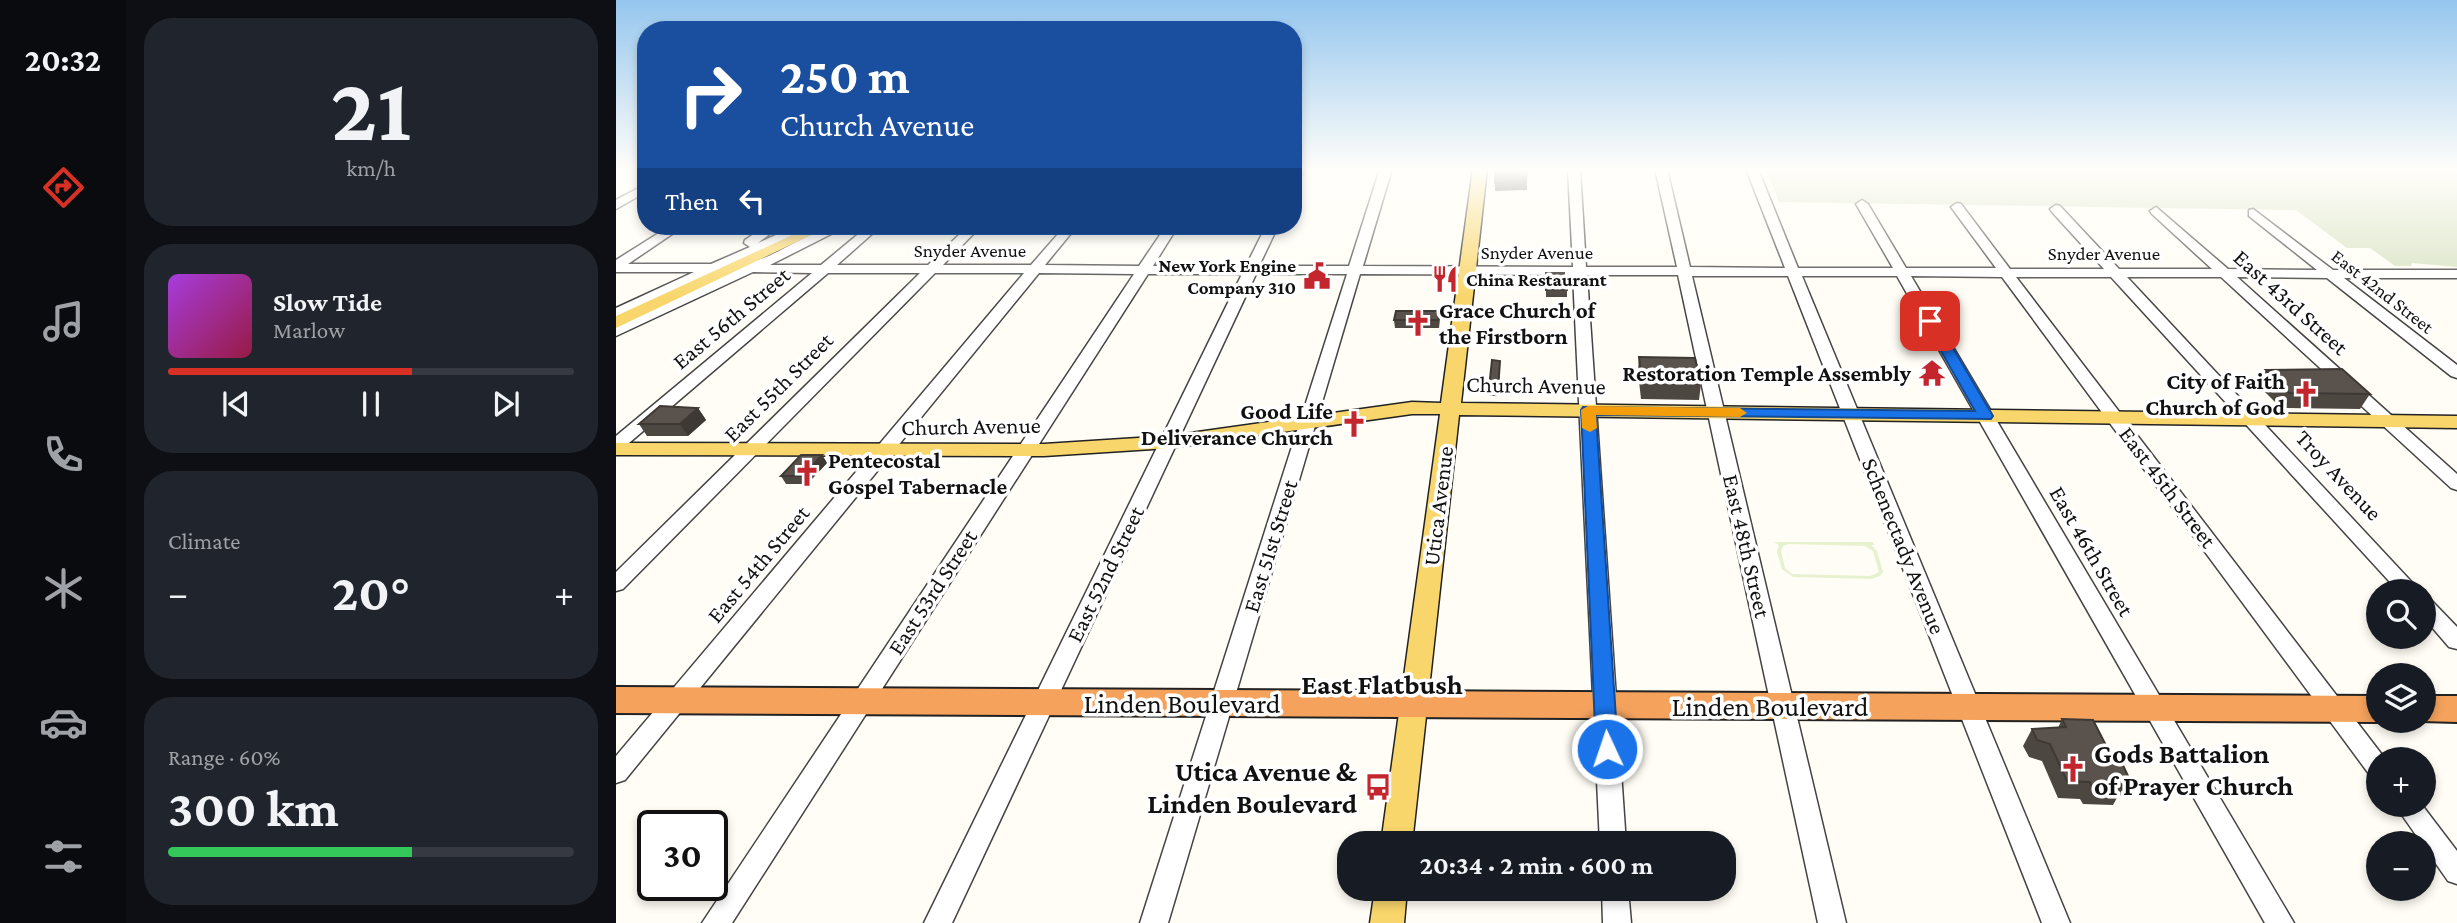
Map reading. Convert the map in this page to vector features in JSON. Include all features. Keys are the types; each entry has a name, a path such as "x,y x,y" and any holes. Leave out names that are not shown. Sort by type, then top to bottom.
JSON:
{"highway":[{"name":"Linden Boulevard","path":"616,700 2366,709"},
{"path":"2436,709 2457,709"}],"main road":[{"name":"Utica Avenue","path":"1398,831 1475,212"},
{"path":"616,324 804,235"},
{"name":"Church Avenue","path":"616,447 1024,450 1169,442 1412,408 2457,422"},
{"path":"1387,923 1390,901"}],"street":[{"name":"East 51st Street","path":"1154,923 1373,212"},
{"path":"1577,212 1612,831"},
{"name":"East 48th Street","path":"1671,212 1832,923"},
{"name":"Schenectady Avenue","path":"1769,212 2056,923"},
{"name":"East 46th Street","path":"1867,212 2280,923"},
{"name":"East 45th Street","path":"1961,212 2366,751"},
{"name":"Troy Avenue","path":"2059,212 2399,579"},
{"name":"East 43rd Street","path":"2157,212 2457,484"},
{"name":"East 42nd Street","path":"2253,212 2457,373"},
{"path":"616,267 664,235"},
{"path":"712,269 761,235"},
{"path":"616,313 786,235"},
{"path":"616,332 822,235"},
{"name":"East 56th Street","path":"616,447 864,235"},
{"name":"East 55th Street","path":"616,584 966,235"},
{"name":"East 54th Street","path":"616,773 1064,235"},
{"name":"East 53rd Street","path":"716,923 1166,235"},
{"name":"East 52nd Street","path":"939,923 1268,235"},
{"name":"Snyder Avenue","path":"616,267 2457,274"},
{"path":"2439,274 2457,286"},
{"path":"616,344 657,312"},
{"path":"2436,618 2457,641"},
{"path":"2416,817 2457,872"},
{"path":"1616,901 1617,923"}],"green space":[{"path":"2299,212 2457,212 2457,267 2412,263 2411,266 2395,266 2370,248 2347,248"},
{"path":"1774,542 1873,542 1874,545 1871,545 1877,551 1883,572 1871,579 1793,577 1782,569 1777,552 1779,545","holes":["1789,544 1865,546 1873,551 1879,572 1870,576 1792,574 1785,568 1781,551 1783,546"]}],"building":[{"path":"1546,273 1564,273 1567,290 1546,290"},
{"path":"1396,311 1440,311 1438,320 1394,320"},
{"path":"1639,357 1695,358 1701,384 1642,383"},
{"path":"1492,360 1500,361 1498,389 1489,388"},
{"path":"2342,369 2370,394 2289,393 2266,370"},
{"path":"660,406 698,408 680,424 639,424"},
{"path":"801,455 822,455 803,476 781,476"},
{"path":"2062,719 2093,720 2114,761 2121,761 2130,780 2119,779 2123,788 2092,787 2090,782 2067,781 2050,744 2037,740 2032,729 2066,727"}],"slow traffic":[{"path":"1590,428 1588,410 1740,413"}],"place":[{"name":"New York Engine Company 310","path":"1317,276"},
{"name":"China Restaurant","path":"1445,279"},
{"name":"Grace Church of the Firstborn","path":"1418,323"},
{"name":"Restoration Temple Assembly","path":"1932,373"},
{"name":"City of Faith Church of God","path":"2306,394"},
{"name":"Good Life Deliverance Church","path":"1354,424"},
{"name":"Pentecostal Gospel Tabernacle","path":"807,473"},
{"name":"Gods Battalion of Prayer Church","path":"2073,769"},
{"name":"Utica Avenue & Linden Boulevard","path":"1378,787"}],"district":[{"name":"East Flatbush","path":"1382,684"}],"route":[{"path":"1607,749 1588,410 1985,416 1930,321"}]}
